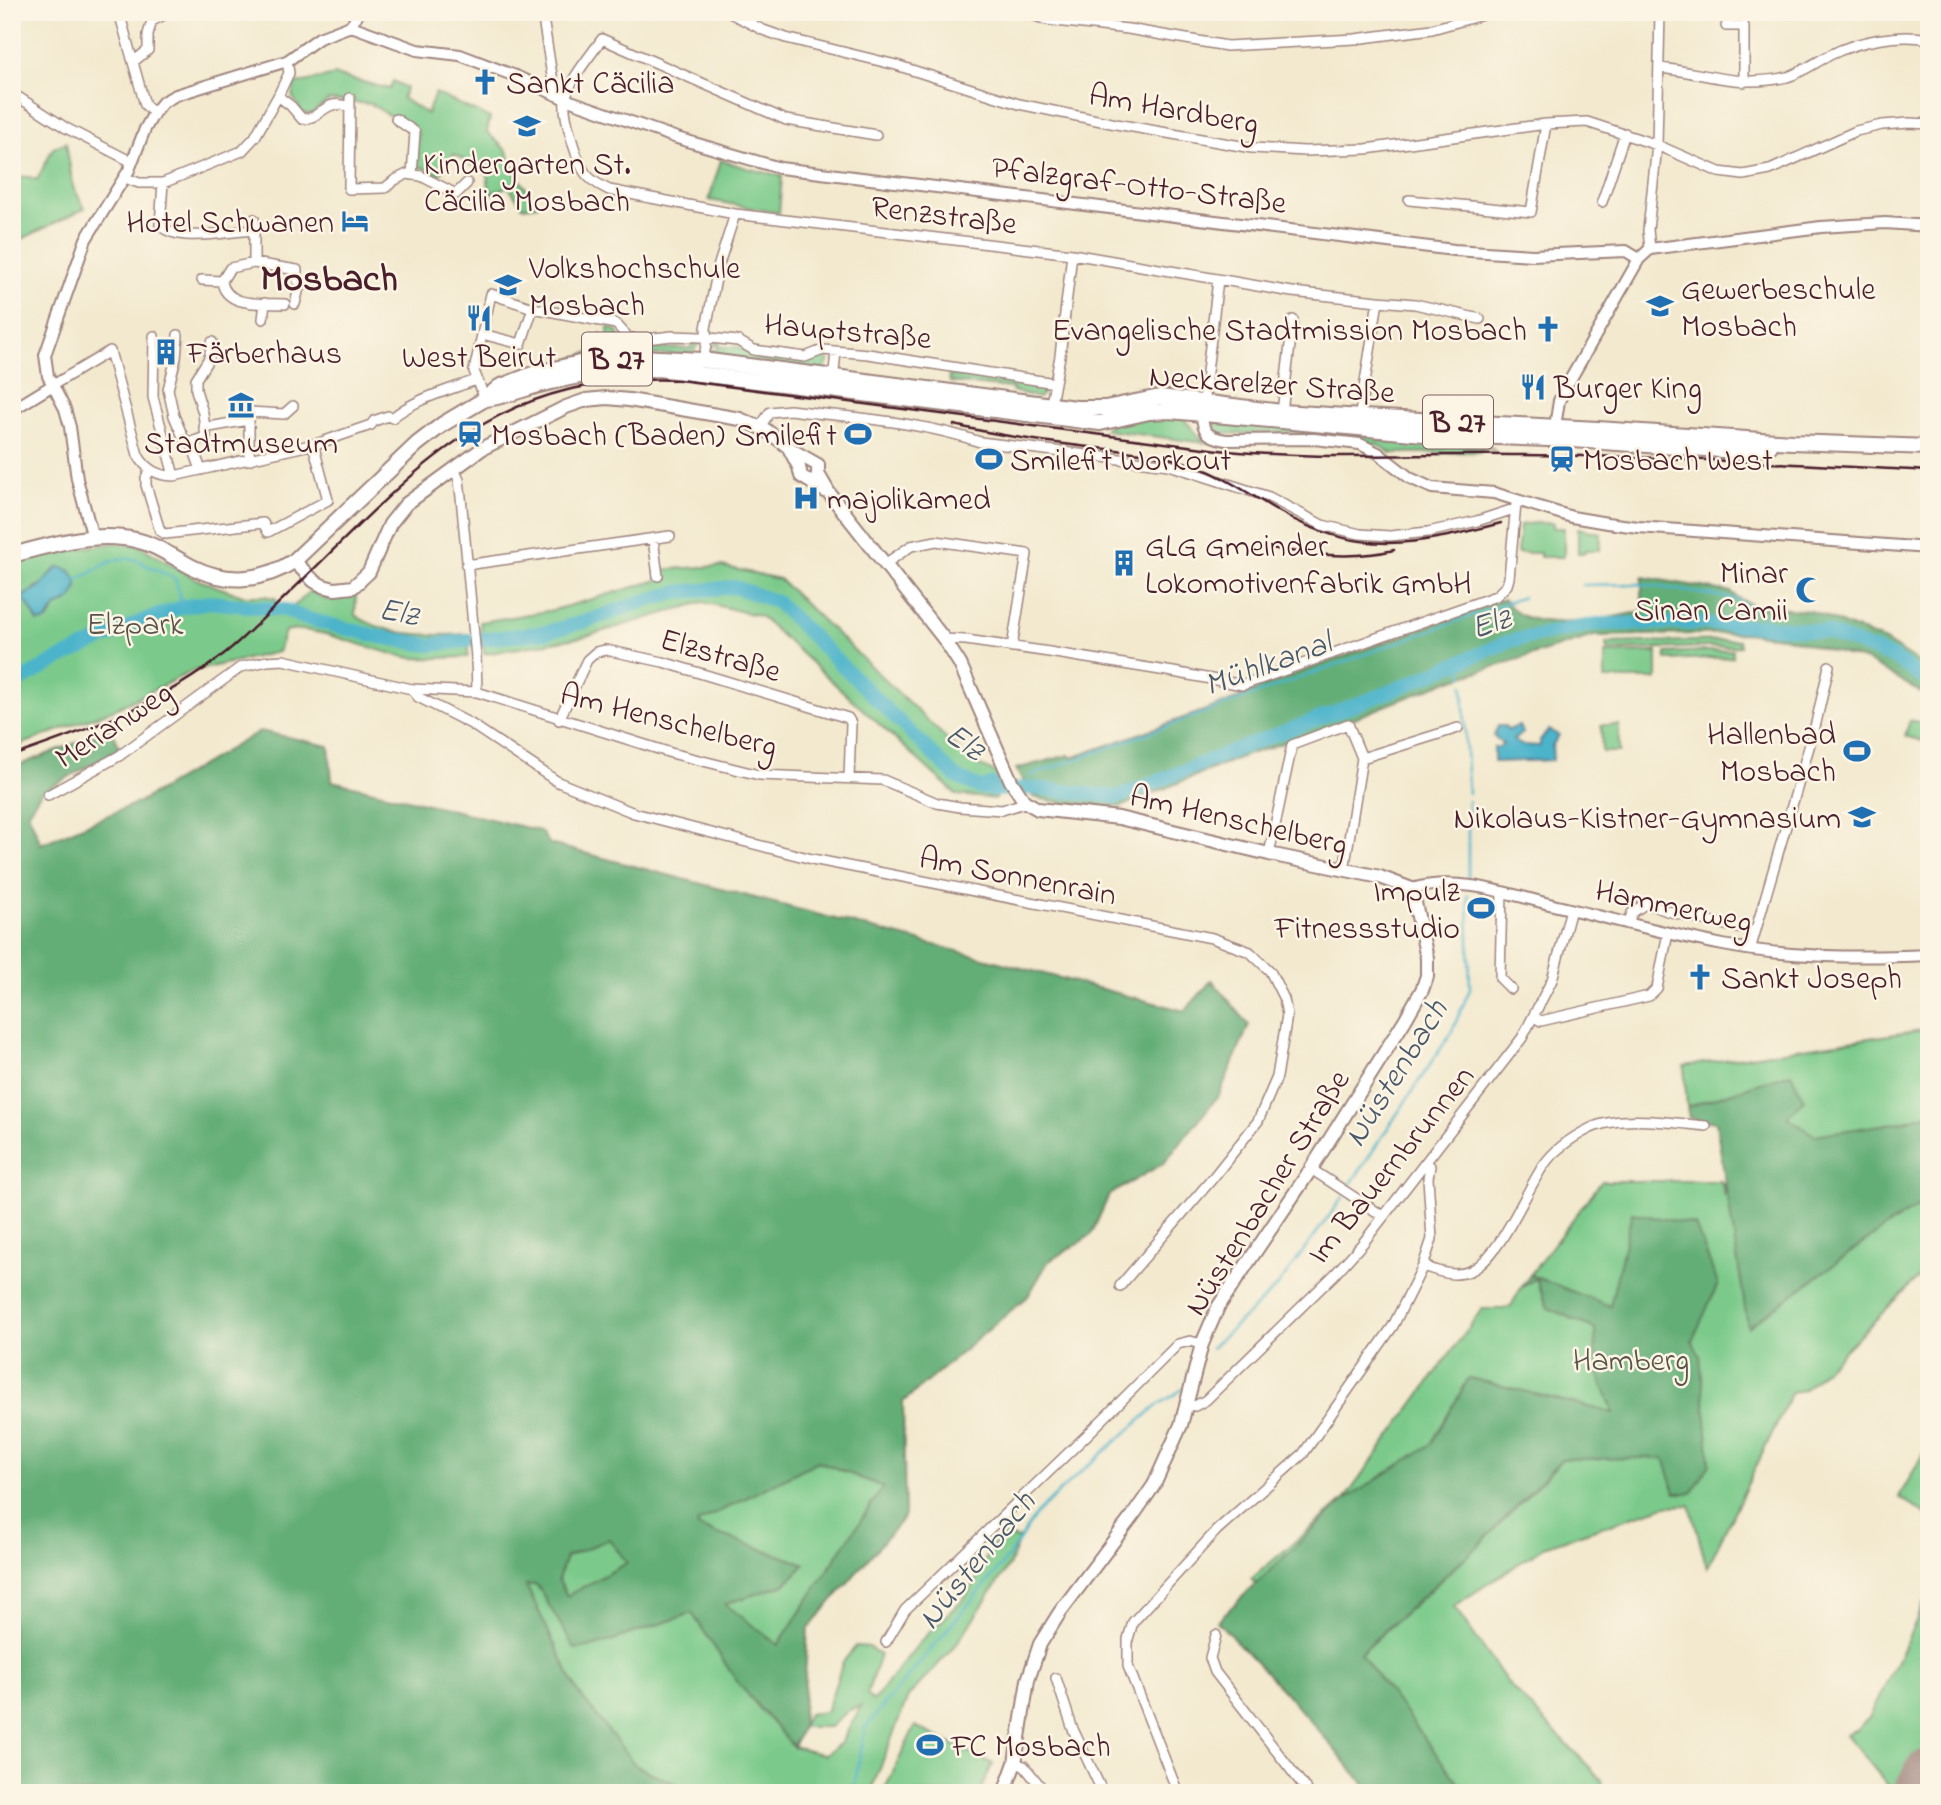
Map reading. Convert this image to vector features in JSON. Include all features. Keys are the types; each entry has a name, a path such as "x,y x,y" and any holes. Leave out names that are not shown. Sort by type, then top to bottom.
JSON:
{"main road":[{"name":"B 27","path":"12,555 93,538 125,538 148,543 206,573 231,578 275,572 294,561 417,443 443,424 485,399 499,387 533,374 588,361 639,357 702,360 832,383"},
{"name":"B 27","path":"485,399 500,398 534,386 590,373 635,369 832,383 1050,411 1100,423 1204,400 1366,423"},
{"path":"294,561 323,586 341,589 357,584 369,572 386,533 406,504 483,448 570,405 598,398 662,404 732,417 760,427 789,447 804,463 818,465 814,477 944,639 960,664 1011,781 1022,798"},
{"name":"Neckarelzer Straße","path":"1204,400 1366,423 1929,447"},
{"name":"Am Henschelberg","path":"1022,798 1038,809 1119,818 1380,877 1412,889"},
{"name":"Nüstenbacher Straße","path":"1007,1790 1028,1681 1040,1644 1064,1606 1154,1485 1175,1441 1202,1344 1218,1307 1311,1169 1405,1020 1427,976 1424,938 1412,889"}],"street":[{"path":"118,12 145,105 154,113"},
{"path":"133,62 148,50 148,34 152,21 170,12"},
{"path":"93,538 77,479 70,427 65,409 48,376 45,355 86,239 125,178 145,129 163,102 176,94 287,61 319,38 353,28 361,12"},
{"name":"Renzstraße","path":"542,12 560,97 580,161 585,173 594,183 609,190 735,214 1072,254 1292,292 1415,304 1480,319"},
{"name":"Am Hardberg","path":"728,12 763,30 796,41 896,65 1019,104 1251,148 1305,151 1366,149 1546,124 1587,122 1657,145 1719,172 1743,175 1770,170 1856,131 1882,125 1929,124"},
{"path":"1024,12 1047,20 1128,29 1227,46 1355,39 1432,29 1493,12"},
{"path":"1650,249 1648,230 1657,145 1660,12"},
{"path":"1726,26 1744,26 1744,82"},
{"name":"Pfalzgraf-Otto-Straße","path":"353,28 418,50 460,55 518,77 560,97 677,138 780,168 1454,250 1533,255 1626,251 1639,259"},
{"path":"1660,68 1744,82 1789,77 1839,51 1876,41 1914,36 1929,39"},
{"path":"560,97 602,39 786,120 876,135"},
{"path":"125,178 139,183 163,183 242,151 255,137 289,74 287,61"},
{"path":"12,93 66,128 132,162"},
{"path":"278,96 302,119 310,119 332,104 350,103 349,189 384,188 407,174 421,176 456,194 467,183"},
{"path":"396,120 415,132 412,175"},
{"path":"1409,200 1531,212 1546,124"},
{"path":"1602,202 1625,133"},
{"path":"163,183 161,231 206,235 254,230"},
{"path":"689,371 702,360 719,264 735,214"},
{"path":"254,219 254,263"},
{"path":"1554,433 1563,394 1639,259 1650,249 1821,227 1885,223 1929,226"},
{"path":"1050,411 1072,254"},
{"path":"254,263 297,270 297,278 305,285 290,304 231,298 224,292 222,281 230,268 254,263"},
{"path":"202,280 222,281"},
{"path":"1217,280 1203,427 1213,438 1286,438 1349,442 1369,447 1410,478 1432,488 1475,489 1516,504 1572,517 1638,527 1929,548"},
{"path":"482,334 521,344 533,308 491,295 482,334 475,366 476,380 485,399"},
{"path":"1366,423 1363,397 1378,301"},
{"path":"263,319 265,303"},
{"name":"Hauptstraße","path":"533,308 616,324 627,336 637,340 671,336 707,337 740,341 754,350 805,357 822,350 1055,383"},
{"path":"1282,412 1293,320"},
{"path":"178,335 176,358 168,389 174,416 184,439 191,442 201,470"},
{"path":"154,336 153,397 174,476"},
{"path":"205,433 196,379 209,358 212,342"},
{"path":"12,410 110,351 135,448 141,460 160,475 174,476 313,444 363,428 388,416 391,418 424,398 476,380"},
{"path":"832,383 836,352"},
{"path":"191,442 205,433 248,416 285,414 293,406"},
{"path":"760,427 770,412 790,410 923,427 957,433 981,442 1169,465 1269,497 1322,525 1373,536 1428,532 1476,522 1516,504"},
{"path":"248,416 249,460"},
{"path":"150,469 146,485 160,531 165,534 262,523 268,531 328,500 313,444"},
{"path":"454,468 459,480 477,692"},
{"path":"944,639 1173,671 1243,685 1496,596 1507,585 1509,578 1516,504"},
{"path":"466,565 670,536"},
{"path":"653,539 658,576"},
{"path":"885,564 911,546 936,541 1027,554 1012,647"},
{"name":"Elzstraße","path":"559,720 587,660 596,652 606,650 663,662 848,718 851,723 849,778"},
{"name":"Am Henschelberg","path":"204,692 241,667 275,660 324,668 412,689 477,692 559,720 744,772 770,776 883,780 937,803 960,807 1002,810 1022,798"},
{"path":"1750,950 1816,723 1829,666"},
{"name":"Am Sonnenrain","path":"412,689 418,697 471,724 558,782 634,813 812,859 1212,938 1250,952 1270,971 1284,999 1287,1015 1278,1077 1258,1121 1120,1286"},
{"name":"Merianweg","path":"48,794 119,756 204,692"},
{"path":"1269,854 1292,745 1349,724 1362,758 1344,870"},
{"path":"1362,758 1458,729"},
{"name":"Hammerweg","path":"1412,889 1430,884 1473,886 1628,924 1750,950 1816,956 1929,955"},
{"path":"1502,892 1500,978 1510,989"},
{"path":"1628,924 1632,913 1646,903 1667,911 1755,932"},
{"name":"Im Bauernbrunnen","path":"1187,1405 1195,1406 1206,1400 1335,1275 1363,1243 1509,1055 1534,1017 1552,980 1571,909"},
{"path":"1534,1017 1541,1021 1649,996 1657,988 1668,933"},
{"path":"1423,1266 1447,1274 1460,1273 1470,1271 1486,1260 1544,1165 1563,1145 1591,1128 1620,1121 1706,1126"},
{"path":"1178,1793 1128,1666 1128,1639 1133,1622 1217,1530 1303,1454 1393,1326 1423,1266 1432,1239 1430,1166 1426,1162"},
{"path":"1311,1169 1383,1216"},
{"path":"886,1642 905,1610 1178,1344 1202,1344"},
{"path":"1216,1635 1210,1658 1215,1672 1309,1793"},
{"path":"1056,1678 1072,1727 1103,1793"},
{"path":"1014,1763 1024,1766 1046,1793"}],"green space":[{"path":"335,75 390,89 393,81 406,88 402,98 427,114 435,93 490,118 487,132 507,151 516,174 538,205 523,207 508,186 490,194 487,174 454,154 440,175 416,165 418,134 371,104 329,100 311,114 303,113 292,96 295,84"},
{"path":"66,142 73,187 85,208 12,244 12,176 37,180 53,148"},
{"path":"721,160 782,176 779,213 709,200"},
{"path":"608,327 618,331 623,350 691,348 692,341 699,342 693,353 570,360 596,350 601,334 604,342 608,341"},
{"path":"719,341 721,347 739,347 752,354 801,361 825,355 829,360 824,370 716,356 711,350 718,350 718,346 712,346"},
{"path":"949,375 1032,383 1044,385 1045,388 1038,398 1012,391 1012,388 950,382"},
{"path":"1182,417 1205,443 1105,430 1106,426 1142,418"},
{"path":"1220,420 1378,435 1378,440 1491,447 1494,450 1484,448 1479,452 1391,453 1378,445 1350,436 1282,432 1224,434 1216,430 1216,422"},
{"path":"1553,523 1553,528 1564,528 1564,557 1517,553 1520,525"},
{"path":"1578,528 1601,533 1600,550 1578,553"},
{"name":"Elzpark","path":"114,543 138,545 196,579 243,596 277,599 273,605 290,610 310,591 327,600 356,595 355,615 381,628 410,634 469,634 468,657 413,658 313,631 285,631 278,652 192,671 115,709 12,748 12,559","holes":["54,570 68,601 56,607 50,617 33,589 45,582"]},
{"path":"721,566 779,579 970,761 1000,775 996,799 957,795 760,616 703,602 583,637 484,654 480,622 554,610 658,580 656,570"},
{"path":"1642,577 1731,592 1754,606 1811,611 1885,641 1929,669 1929,697 1867,661 1783,637 1745,633 1594,636 1451,680 1347,721 1241,757 1120,807 1056,802 1033,797 1016,769 1069,755 1072,758 1503,599 1520,615 1551,622 1582,621 1642,612"},
{"path":"1739,640 1740,646 1607,650 1606,643"},
{"path":"1733,650 1733,657 1666,660 1666,653"},
{"path":"1657,652 1657,679 1605,679 1605,653"},
{"path":"1910,720 1929,725 1929,743 1905,736"},
{"path":"1601,725 1619,725 1619,752 1602,752"},
{"path":"111,729 120,749 41,792 28,812 41,844 139,802 260,731 329,746 332,781 540,831 550,844 1185,1011 1212,980 1249,1025 1219,1095 1164,1163 1109,1195 1091,1235 1048,1262 1028,1296 903,1402 905,1516 808,1629 802,1727 793,1747 738,1683 692,1613 595,1646 575,1649 537,1585 526,1585 577,1691 636,1766 695,1793 12,1793 12,768","holes":["818,1461 883,1487 778,1645 725,1604 784,1585 805,1564 698,1527 697,1523","609,1539 627,1563 567,1596 558,1579 566,1557"]},
{"name":"Hamberg","path":"1929,1029 1929,1182 1747,1321 1748,1326 1884,1228 1929,1200 1929,1283 1921,1275 1804,1390 1792,1392 1707,1568 1690,1505 1665,1506 1547,1545 1454,1606 1510,1686 1602,1780 1603,1793 1466,1793 1360,1654 1479,1545 1558,1464 1284,1613 1251,1579 1344,1500 1482,1309 1503,1309 1511,1306 1521,1288 1536,1278 1548,1308 1553,1310 1560,1287 1530,1275 1602,1181 1721,1181 1725,1197 1722,1109 1778,1077 1687,1107 1684,1066"},
{"path":"1791,1073 1804,1100 1787,1117 1814,1135 1901,1122 1929,1114 1929,1200 1884,1228 1748,1327 1716,1122 1689,1118 1687,1107"},
{"path":"1632,1213 1695,1225 1718,1284 1692,1341 1700,1356 1710,1464 1692,1493 1675,1493 1664,1458 1562,1459 1479,1545 1360,1653 1466,1793 1372,1793 1292,1700 1217,1621 1342,1502 1431,1444 1469,1378 1614,1413 1596,1369 1595,1329 1548,1308 1536,1278 1521,1288 1530,1275 1610,1306"},
{"path":"1929,1444 1929,1516 1899,1497"},
{"path":"818,1461 884,1487 778,1645 724,1604 784,1585 805,1564 691,1526"},
{"path":"1005,1535 1019,1539 1010,1564 956,1645 908,1697 870,1793 695,1793 636,1766 577,1691 525,1585 537,1585 595,1646 692,1613 738,1683 793,1747 825,1755 841,1743 861,1706 849,1710 830,1727 802,1727 808,1714 826,1712 843,1662 856,1646 869,1647 880,1655 867,1694 873,1701 920,1642 965,1597 979,1575 990,1548"},
{"path":"609,1539 627,1563 567,1596 558,1579 566,1557"},
{"path":"1929,1594 1929,1793 1889,1793 1891,1789 1846,1734 1857,1729 1870,1717"},
{"name":"FC Mosbach","path":"915,1726 993,1764 979,1793 883,1793"}],"water":[{"path":"58,567 73,574 77,588 69,600 54,609 46,621 38,622 23,596 39,587"},
{"path":"1498,726 1505,726 1508,730 1519,726 1523,733 1513,740 1521,745 1540,746 1540,740 1549,730 1559,735 1552,746 1553,760 1494,762 1494,747 1503,744 1494,736"}],"waterway":[{"path":"77,580 118,559 135,560 176,580 182,607"},
{"name":"Mühlkanal","path":"1582,585 1640,584 1737,599 1780,627"},
{"name":"Elz","path":"12,685 59,659 144,620 182,607 209,602 286,610 304,618 380,637 429,645 547,632 678,592 735,587 777,602 955,776 978,787 997,790 1034,788 1118,797 1389,692 1510,641 1596,624 1698,623 1826,632 1892,657 1929,682"},
{"name":"Mühlkanal","path":"1030,776 1523,597"},
{"path":"12,606 25,599"},
{"name":"Nüstenbach","path":"1461,663 1463,677"},
{"name":"Nüstenbach","path":"1463,685 1468,793"},
{"name":"Mühlkanal","path":"978,787 993,781"},
{"name":"Nüstenbach","path":"1468,801 1468,881"},
{"name":"Nüstenbach","path":"1350,1185 1451,1033 1470,989 1468,895"},
{"name":"Nüstenbach","path":"1211,1348 1277,1287 1343,1197"},
{"name":"Nüstenbach","path":"853,1793 865,1728 1009,1556 1036,1514 1158,1405 1183,1389"}],"runway":[{"path":"1920,1793 1929,1775"}],"railway":[{"path":"12,756 123,714 201,671 248,633 413,474 456,441 502,414 554,394 612,382 679,380 1257,453 1332,456 1623,457 1929,471"},
{"path":"954,425 1180,461 1220,477 1309,527 1362,541 1415,541 1501,523"},
{"path":"1257,546 1343,555 1394,550"}],"place":[{"name":"Sankt Cäcilia","path":"485,82"},
{"name":"Kindergarten St. Cäcilia Mosbach","path":"527,126"},
{"name":"Hotel Schwanen","path":"355,221"},
{"name":"Volkshochschule Mosbach","path":"508,285"},
{"name":"Gewerbeschule Mosbach","path":"1660,306"},
{"name":"West Beirut","path":"479,318"},
{"name":"Evangelische Stadtmission Mosbach","path":"1548,329"},
{"name":"Färberhaus","path":"166,352"},
{"name":"Burger King","path":"1533,387"},
{"name":"Stadtmuseum","path":"241,405"},
{"name":"Mosbach (Baden)","path":"470,434"},
{"name":"Smilefit","path":"858,434"},
{"name":"Smilefit Workout","path":"989,459"},
{"name":"Mosbach West","path":"1562,459"},
{"name":"majolikamed","path":"806,498"},
{"name":"GLG Gmeinder Lokomotivenfabrik GmbH","path":"1124,563"},
{"name":"Minar Sinan Camii","path":"1809,590"},
{"name":"Hallenbad Mosbach","path":"1857,751"},
{"name":"Nikolaus-Kistner-Gymnasium","path":"1862,817"},
{"name":"Impulz Fitnessstudio","path":"1481,908"},
{"name":"Sankt Joseph","path":"1700,977"},
{"name":"FC Mosbach","path":"930,1745"}],"district":[{"name":"Mosbach","path":"329,277"}]}
